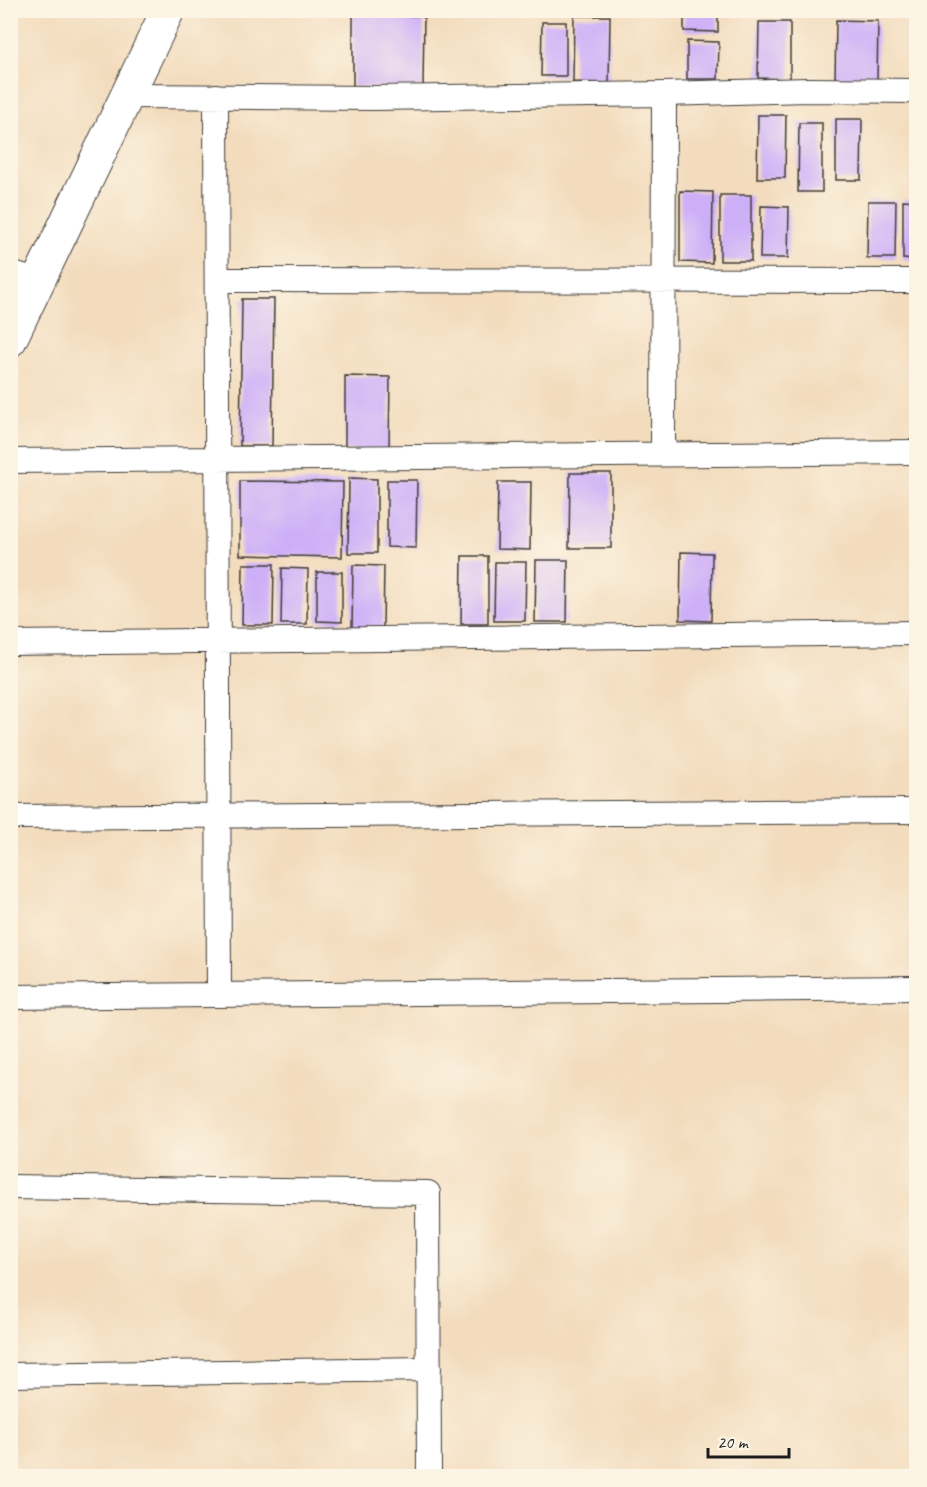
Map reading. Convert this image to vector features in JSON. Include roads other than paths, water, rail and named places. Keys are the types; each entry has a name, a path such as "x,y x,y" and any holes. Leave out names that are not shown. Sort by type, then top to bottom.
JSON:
{"main road":[{"path":"10,340 25,278 128,96 168,10"}],"street":[{"path":"128,96 374,98 807,90 916,91"},
{"path":"663,454 664,94"},
{"path":"216,96 219,995"},
{"path":"217,280 916,281"},
{"path":"10,461 916,452"},
{"path":"10,643 916,633"},
{"path":"10,817 916,811"},
{"path":"10,997 916,988"},
{"path":"10,1187 428,1193 429,1476"},
{"path":"10,1375 429,1369"}]}
